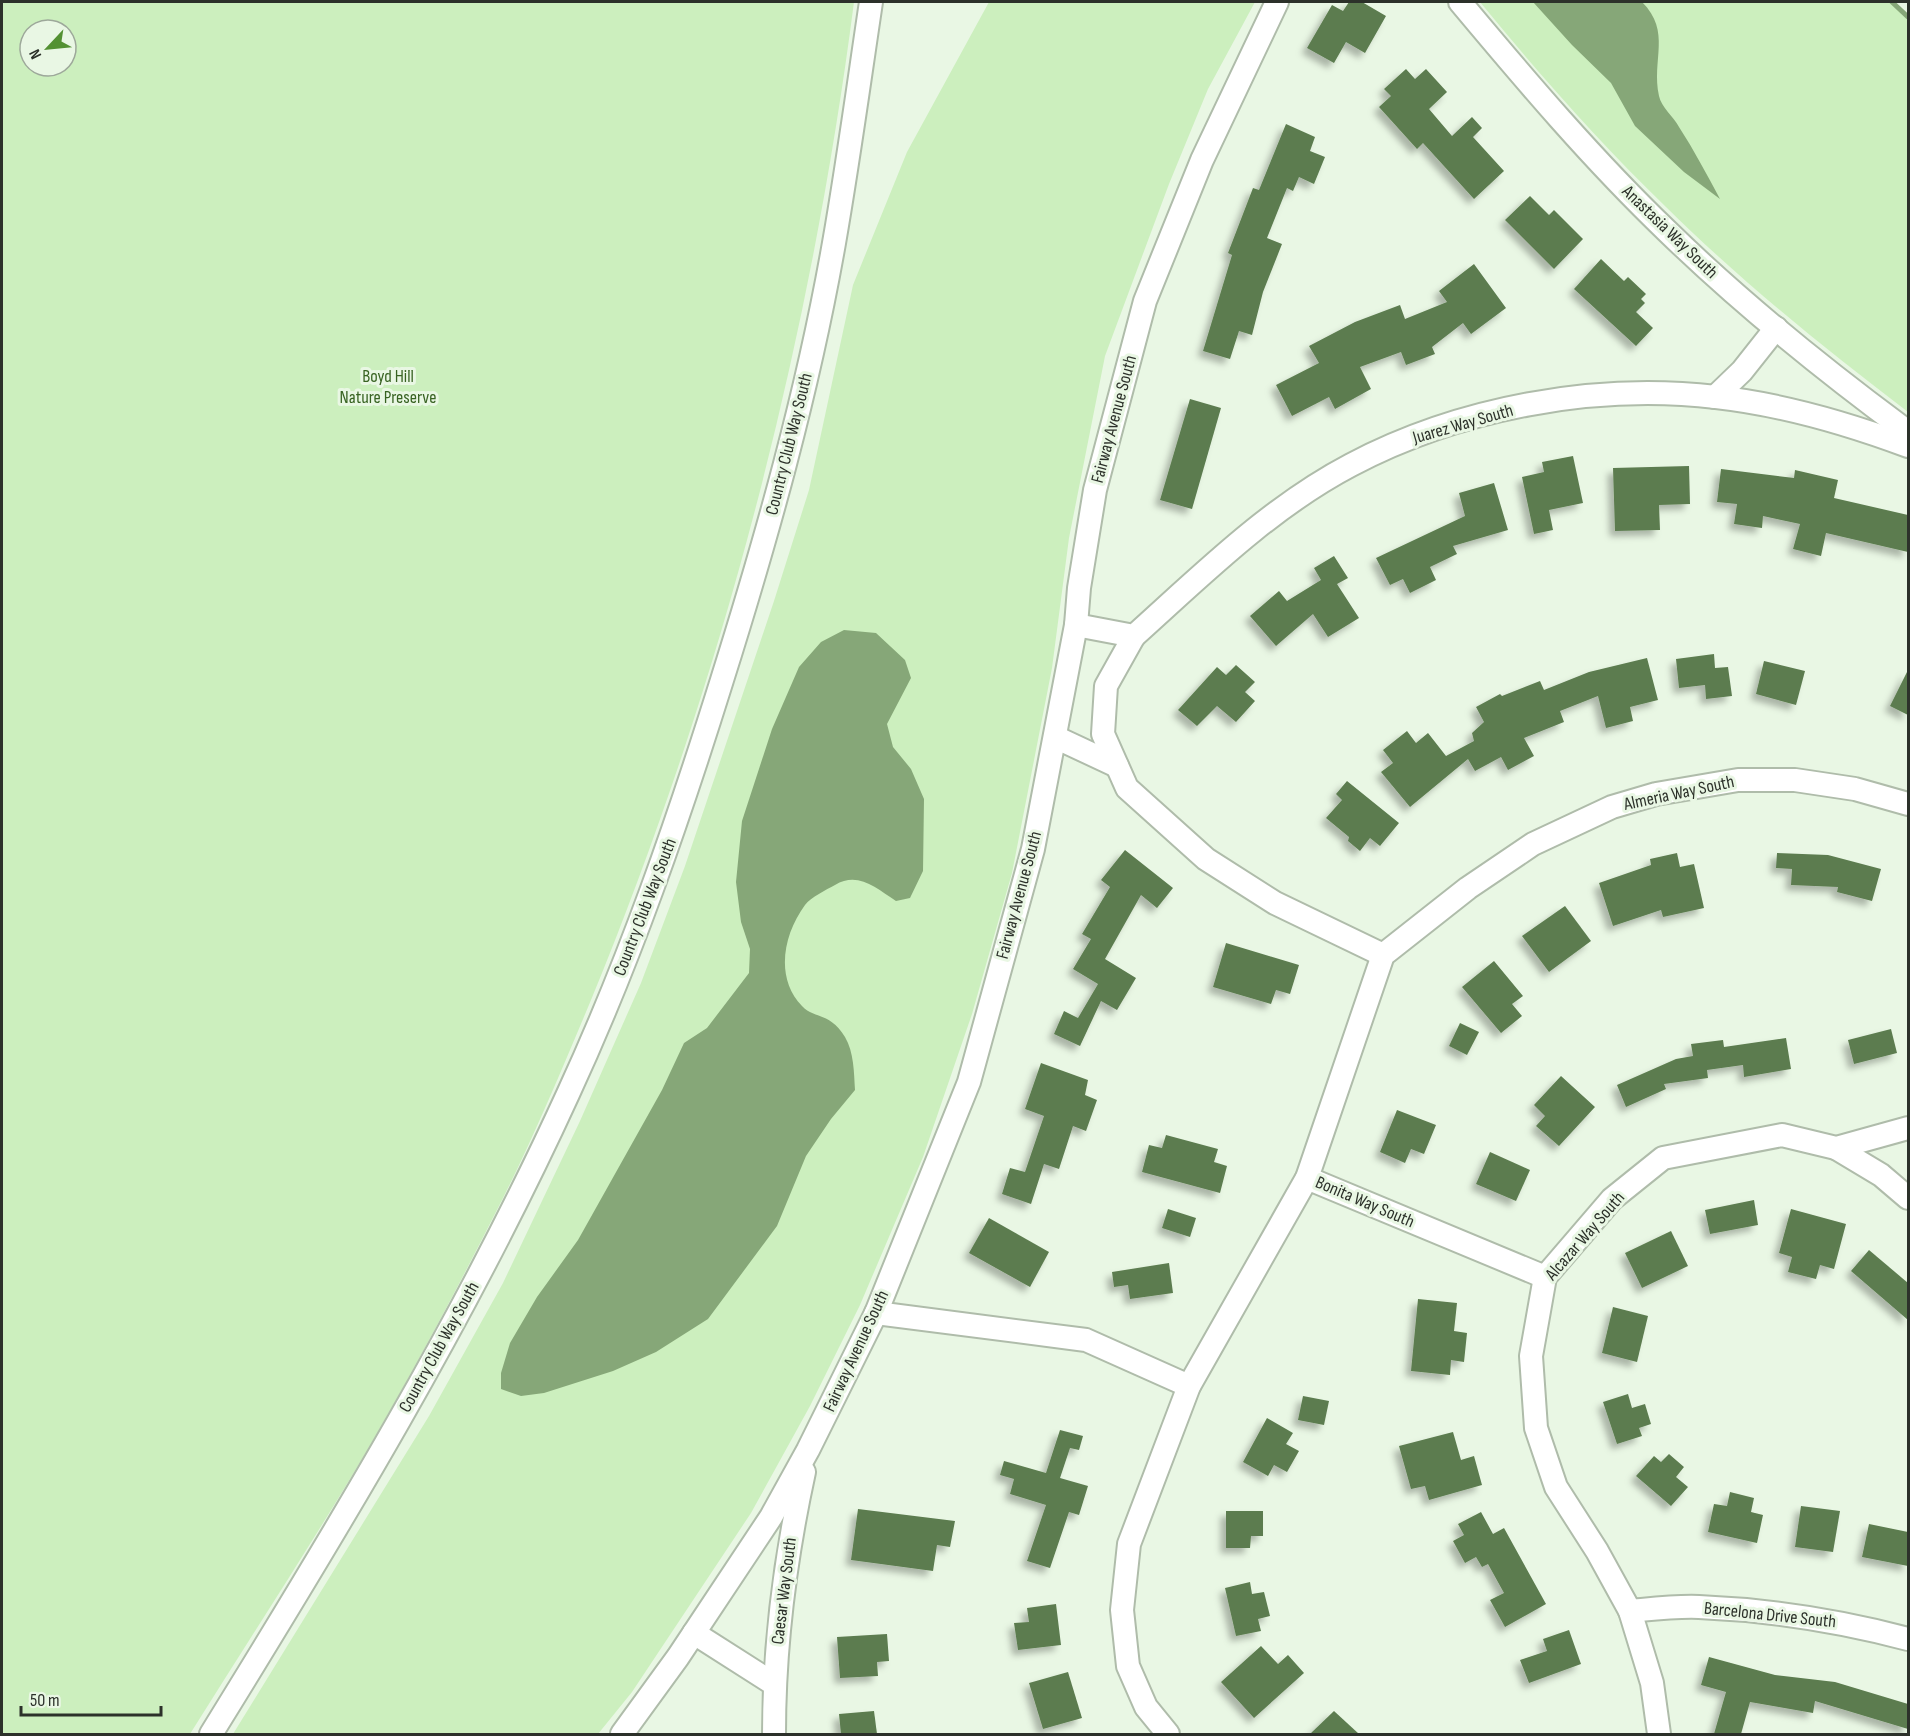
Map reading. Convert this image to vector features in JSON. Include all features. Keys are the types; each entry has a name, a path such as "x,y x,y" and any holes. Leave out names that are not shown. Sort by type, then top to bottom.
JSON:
{"street":[{"name":"Country Club Way South","path":"211,1734 326,1547 484,1267 569,1094 639,927 680,818 761,557 834,246 871,2"},
{"name":"Fairway Avenue South","path":"622,1734 694,1633 771,1517 808,1450 876,1313 969,1082 1033,849 1076,625 1079,588 1095,490 1145,301 1202,160 1277,2"},
{"name":"Anastasia Way South","path":"1460,2 1528,84 1608,172 1667,232 1835,379 1908,432"},
{"path":"1715,397 1742,371 1776,328"},
{"name":"Juarez Way South","path":"1134,636 1232,547 1293,502 1350,465 1424,432 1487,412 1569,398 1661,394 1715,397 1748,402 1867,431 1908,446"},
{"path":"1076,625 1134,636 1106,686 1103,734 1127,788 1206,860 1275,903 1383,956 1307,1178"},
{"path":"1055,737 1117,766"},
{"name":"Almeria Way South","path":"1383,956 1468,888 1533,844 1612,807 1656,794 1738,780 1795,780 1855,789 1908,804"},
{"name":"Alcazar Way South","path":"1659,1734 1652,1683 1629,1611 1597,1551 1556,1487 1536,1428 1531,1356 1545,1277 1612,1199 1663,1158 1782,1135 1836,1148 1908,1128"},
{"path":"1836,1148 1881,1175 1908,1198"},
{"name":"Bonita Way South","path":"1168,1734 1146,1707 1128,1666 1122,1610 1129,1544 1189,1386 1307,1178 1545,1277"},
{"path":"876,1313 1086,1340 1189,1386"},
{"name":"Caesar Way South","path":"774,1734 774,1684 778,1626 789,1542 808,1450"},
{"name":"Barcelona Drive South","path":"1629,1611 1697,1607 1769,1612 1858,1626 1908,1639"},
{"path":"694,1633 774,1684"}],"green space":[{"name":"Boyd Hill Nature Preserve","path":"2,2 854,2 813,257 786,384 755,510 720,634 681,758 638,880 591,1000 538,1125 467,1269 370,1445 190,1734 2,1734"},
{"path":"989,2 1255,2 1208,89 1169,184 1105,356 1069,538 1052,668 1012,873 972,1014 923,1157 860,1305 810,1406 751,1513 632,1692 598,1734 233,1734 429,1416 503,1283 580,1121 641,983 685,866 809,490 853,285 907,152"},
{"path":"1480,2 1892,2 1908,17 1908,412 1784,314 1641,183 1593,133"}],"shaded area":[{"path":"1533,2 1642,2 1656,24 1659,47 1657,83 1660,100 1677,123 1720,199 1684,172 1635,126 1611,83"},
{"path":"844,630 876,633 905,660 911,678 887,724 893,747 911,769 924,799 923,871 910,898 896,901 867,883 859,880 843,881 819,894 805,905 797,917 787,943 785,970 793,995 807,1010 834,1023 845,1037 852,1056 855,1090 831,1119 806,1156 777,1226 708,1319 656,1352 613,1371 544,1393 521,1396 501,1389 501,1373 510,1343 537,1297 578,1240 662,1090 684,1043 707,1028 749,973 750,949 741,922 736,882 742,821 772,729 799,667 821,642"}],"building":[{"path":"1349,2 1362,2 1386,16 1365,53 1346,42 1334,63 1307,48 1332,5 1343,11"},
{"path":"1406,69 1415,79 1426,69 1447,92 1429,109 1452,136 1472,117 1482,128 1473,137 1504,171 1474,199 1423,143 1417,149 1379,107 1391,96 1384,89"},
{"path":"1286,124 1315,137 1310,151 1325,157 1314,184 1299,177 1293,191 1287,188 1267,238 1282,244 1263,292 1252,335 1239,331 1230,359 1203,351 1232,255 1228,253 1253,188 1259,190"},
{"path":"1530,196 1549,215 1554,210 1583,239 1554,269 1505,220"},
{"path":"1601,259 1624,281 1628,277 1646,294 1641,299 1645,303 1636,312 1653,328 1636,346 1574,289"},
{"path":"1474,264 1506,308 1471,334 1463,323 1432,347 1435,354 1406,365 1401,352 1360,367 1371,389 1335,409 1329,397 1292,416 1276,385 1319,363 1309,346 1355,322 1400,305 1405,319 1447,302 1439,291"},
{"path":"1190,399 1221,408 1192,509 1160,500"},
{"path":"1573,456 1583,503 1549,510 1553,530 1534,534 1522,477 1544,472 1542,462"},
{"path":"1689,466 1690,504 1659,505 1660,530 1615,531 1613,468"},
{"path":"1721,469 1794,478 1795,470 1838,480 1834,498 1908,515 1908,552 1826,533 1821,556 1793,549 1800,524 1763,516 1762,528 1734,524 1737,504 1717,502"},
{"path":"1494,483 1508,530 1453,546 1457,554 1430,567 1436,580 1410,593 1403,579 1390,585 1376,558 1465,516 1459,493"},
{"path":"1334,556 1348,578 1337,584 1359,618 1328,637 1313,614 1276,646 1250,616 1279,591 1287,601 1321,580 1314,568"},
{"path":"1714,654 1715,668 1728,667 1732,696 1706,699 1705,685 1679,688 1676,659"},
{"path":"1647,658 1658,700 1630,707 1633,721 1606,728 1598,696 1560,711 1564,722 1524,738 1534,756 1508,770 1501,757 1475,771 1468,759 1410,807 1381,772 1393,763 1383,750 1407,731 1416,743 1428,733 1446,756 1474,741 1472,733 1484,722 1476,707 1500,694 1502,696 1540,681 1544,690 1589,672"},
{"path":"1764,661 1805,671 1796,705 1756,694"},
{"path":"1236,665 1255,682 1245,692 1255,701 1236,722 1217,706 1197,726 1178,710 1217,667 1226,675"},
{"path":"1908,670 1908,715 1890,706"},
{"path":"1347,781 1399,823 1380,846 1370,838 1360,851 1348,841 1349,837 1326,818 1342,800 1336,794"},
{"path":"1125,850 1173,888 1157,908 1141,895 1105,959 1136,978 1117,1010 1101,1001 1080,1046 1054,1034 1064,1011 1078,1018 1098,984 1073,969 1091,939 1082,934 1110,887 1101,880"},
{"path":"1677,853 1680,867 1694,864 1704,908 1663,917 1661,910 1613,926 1599,883 1651,865 1650,859"},
{"path":"1777,853 1828,855 1881,869 1872,901 1837,892 1838,887 1791,885 1792,869 1776,868"},
{"path":"1565,906 1591,941 1549,972 1522,936"},
{"path":"1226,943 1299,965 1290,994 1276,990 1271,1004 1213,987"},
{"path":"1494,961 1523,996 1512,1004 1522,1016 1501,1033 1462,987"},
{"path":"1460,1023 1479,1032 1467,1055 1449,1046"},
{"path":"1891,1029 1897,1053 1854,1064 1848,1040"},
{"path":"1786,1038 1791,1069 1744,1077 1743,1065 1707,1070 1708,1078 1664,1084 1666,1089 1626,1107 1617,1085 1676,1059 1693,1056 1691,1044 1723,1040 1724,1047"},
{"path":"1041,1063 1088,1080 1085,1095 1097,1100 1086,1131 1073,1126 1059,1169 1044,1164 1031,1204 1002,1194 1010,1168 1025,1172 1044,1116 1025,1109"},
{"path":"1561,1076 1595,1107 1559,1146 1536,1126 1545,1116 1534,1105"},
{"path":"1397,1110 1436,1125 1424,1154 1411,1149 1405,1163 1380,1152"},
{"path":"1166,1135 1218,1149 1214,1162 1227,1166 1220,1193 1142,1172 1149,1145 1162,1148"},
{"path":"1490,1152 1530,1170 1516,1201 1476,1184"},
{"path":"1754,1200 1758,1225 1710,1234 1705,1210"},
{"path":"1168,1209 1196,1218 1190,1237 1162,1228"},
{"path":"1791,1209 1846,1224 1834,1269 1820,1265 1816,1279 1788,1272 1792,1257 1779,1253"},
{"path":"989,1218 1049,1252 1030,1287 969,1253"},
{"path":"1671,1231 1688,1266 1642,1288 1625,1253"},
{"path":"1869,1250 1908,1283 1908,1320 1851,1271"},
{"path":"1169,1263 1173,1293 1130,1299 1128,1285 1114,1287 1112,1272"},
{"path":"1418,1299 1457,1303 1454,1331 1467,1333 1464,1362 1451,1360 1450,1375 1411,1371"},
{"path":"1613,1307 1648,1316 1637,1362 1602,1353"},
{"path":"1628,1394 1632,1408 1645,1404 1651,1424 1639,1428 1642,1436 1617,1444 1603,1402"},
{"path":"1303,1396 1329,1401 1324,1425 1298,1420"},
{"path":"1267,1418 1293,1433 1286,1444 1299,1451 1287,1472 1274,1465 1268,1476 1243,1462"},
{"path":"1060,1430 1083,1436 1079,1450 1070,1448 1060,1478 1088,1486 1079,1515 1069,1512 1050,1568 1027,1561 1046,1505 1010,1494 1014,1479 1000,1475 1004,1461 1046,1473"},
{"path":"1453,1432 1461,1460 1474,1456 1482,1485 1429,1500 1425,1486 1411,1489 1399,1446"},
{"path":"1669,1454 1684,1467 1676,1477 1688,1487 1671,1506 1636,1476 1654,1456 1661,1462"},
{"path":"1730,1492 1754,1498 1751,1512 1763,1515 1757,1543 1708,1532 1714,1504 1727,1506"},
{"path":"1801,1506 1840,1511 1833,1552 1795,1547"},
{"path":"858,1509 955,1521 950,1547 937,1545 933,1571 851,1560"},
{"path":"1226,1511 1263,1511 1263,1536 1251,1536 1250,1548 1226,1548"},
{"path":"1481,1512 1493,1534 1504,1528 1546,1604 1505,1627 1490,1600 1504,1593 1488,1564 1482,1567 1476,1557 1465,1563 1453,1541 1464,1535 1458,1524"},
{"path":"1869,1524 1908,1532 1908,1566 1862,1557"},
{"path":"1250,1582 1252,1594 1264,1592 1270,1616 1258,1619 1261,1631 1236,1636 1225,1588"},
{"path":"1056,1604 1061,1645 1018,1650 1014,1623 1029,1622 1027,1608"},
{"path":"1569,1630 1581,1664 1529,1683 1520,1660 1547,1651 1543,1639"},
{"path":"887,1634 889,1661 877,1662 878,1676 840,1678 837,1637"},
{"path":"1261,1646 1278,1664 1288,1655 1304,1673 1254,1718 1221,1682"},
{"path":"1709,1657 1775,1675 1835,1682 1908,1704 1908,1729 1815,1701 1813,1713 1750,1702 1741,1734 1714,1734 1726,1692 1701,1685"},
{"path":"1068,1672 1082,1718 1043,1729 1029,1683"},
{"path":"874,1711 877,1734 841,1734 839,1714"},
{"path":"1334,1711 1359,1734 1310,1734"}],"waterway":[{"path":"1892,2 1908,17"}]}
